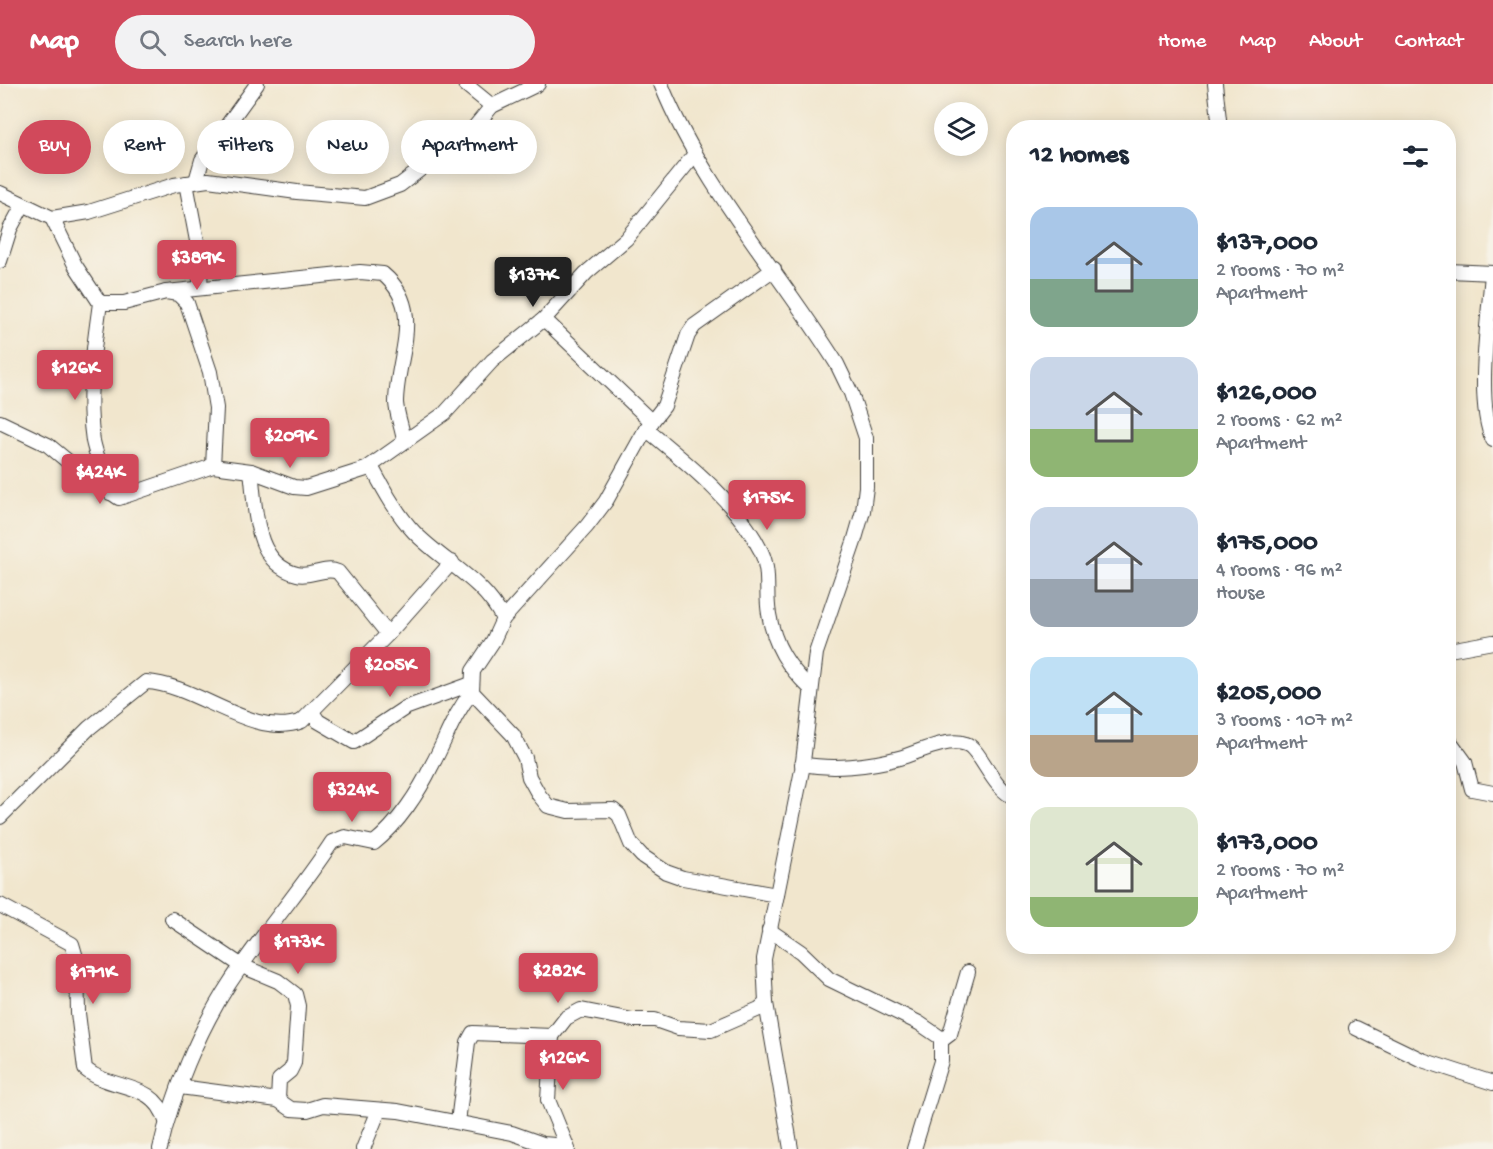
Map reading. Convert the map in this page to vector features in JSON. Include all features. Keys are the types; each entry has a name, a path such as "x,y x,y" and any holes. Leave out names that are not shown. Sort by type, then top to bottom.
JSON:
{"street":[{"path":"200,288 201,262 191,182 202,160 257,84"},
{"path":"465,84 492,106"},
{"path":"0,193 52,218 89,212 137,195 191,182 230,182 352,198 378,194 400,185 473,129 492,106 538,84"},
{"path":"661,84 672,113 695,154 816,331 846,381 863,428 867,449 863,511 822,630 810,688 802,764 764,959 766,1003 791,1149"},
{"path":"1215,84 1219,120"},
{"path":"0,422 48,445 119,498 213,466 251,471 294,487 306,488 359,472 371,466 404,440 445,413 492,361 544,319 586,273 626,239 695,154"},
{"path":"0,261 10,229 23,205"},
{"path":"52,218 75,265 100,303 91,390 91,426 110,493"},
{"path":"160,1149 166,1122 180,1087 215,1009 242,966 332,842 345,837 374,843 394,822 428,773 453,718 471,688 473,671 493,641 503,619 567,551 606,501 649,426 664,406 688,335 694,326 774,269"},
{"path":"1456,271 1493,273 1485,374 1486,419 1493,440"},
{"path":"100,303 124,303 166,292 200,288 360,272 383,274 396,289 408,314 397,395 404,440"},
{"path":"166,292 178,294 187,303 210,372 216,408 213,466"},
{"path":"544,319 649,426 705,478 761,551 769,588 768,613 780,652 792,671 810,688"},
{"path":"371,466 414,531 488,595 503,619"},
{"path":"251,471 261,536 271,560 298,575 330,570 338,572 388,634"},
{"path":"0,817 80,736 146,682 199,696 267,724 291,725 312,712 388,634 452,562"},
{"path":"1456,649 1493,642"},
{"path":"312,712 318,721 354,742 405,708 471,688"},
{"path":"471,688 513,735 525,758 529,777 538,795 548,806 567,811 612,810 619,815 632,844 642,856 666,872 683,878 777,895"},
{"path":"802,764 830,766 879,762 941,745 962,743 972,748 1006,792"},
{"path":"1456,750 1465,762 1472,789 1493,793"},
{"path":"0,905 72,944 77,962 78,1013 86,1069 150,1096 161,1106 166,1122"},
{"path":"172,920 242,966 286,986 297,1000 294,1063 290,1071 279,1080 278,1100"},
{"path":"769,930 801,952 829,979 919,1023 942,1040"},
{"path":"914,1149 938,1073 942,1040 950,1034 968,972"},
{"path":"180,1087 278,1100 291,1109 307,1110 323,1105 379,1110 458,1122 521,1135 543,1144 567,1148 547,1093 552,1036 566,1018 581,1011 633,1020 655,1020 678,1028 711,1030 759,1009 766,1003"},
{"path":"1356,1028 1422,1060 1493,1083"},
{"path":"458,1122 471,1034 552,1036"},
{"path":"363,1149 379,1110"}]}
